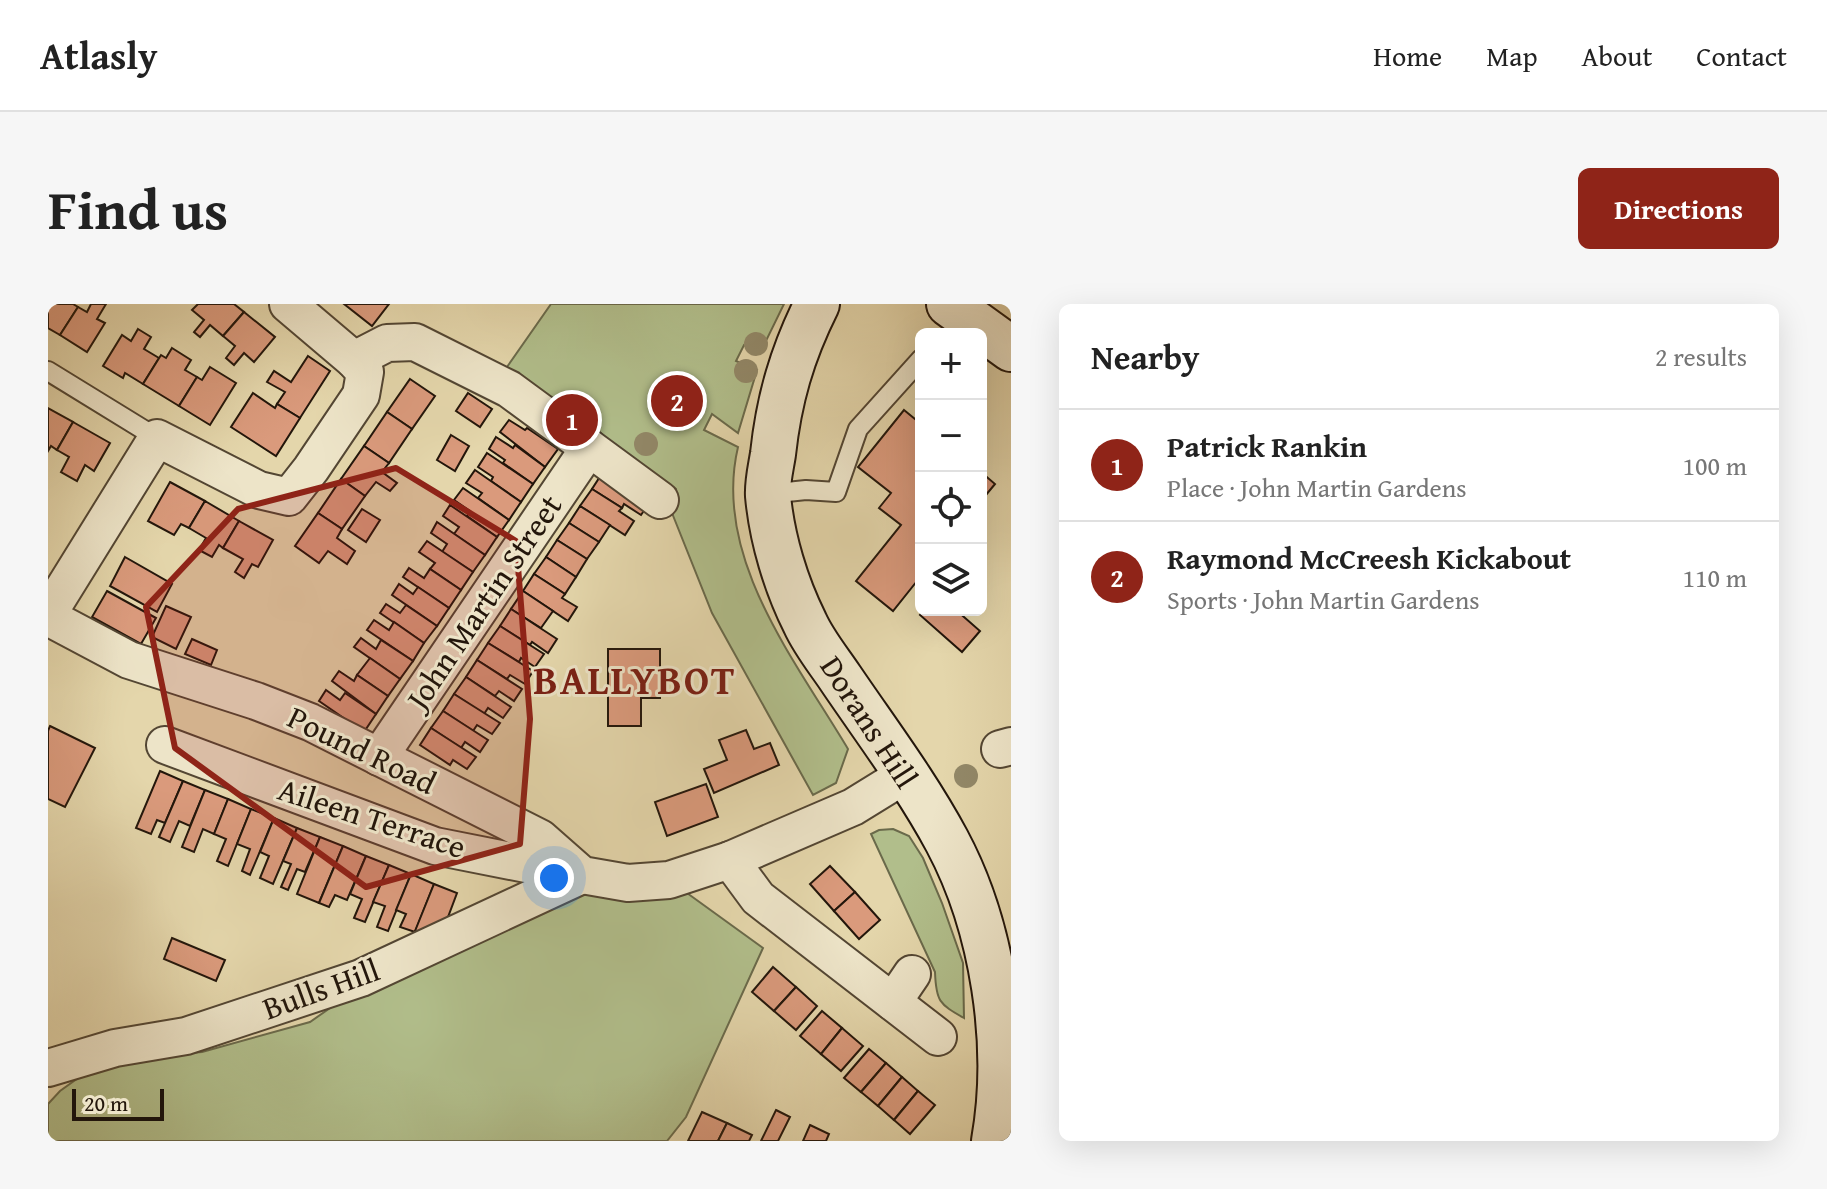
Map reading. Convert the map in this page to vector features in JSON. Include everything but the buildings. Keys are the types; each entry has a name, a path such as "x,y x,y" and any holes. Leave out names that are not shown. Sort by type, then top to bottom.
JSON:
{"street":[{"path":"48,616 157,438 259,490 289,497 311,469 361,395 365,372 288,304"},
{"name":"Dorans Hill","path":"817,304 786,375 768,494 785,574 805,625 946,840 968,887 988,947 999,1026 998,1140"},
{"path":"955,313 1011,349"},
{"path":"354,360 387,343 415,342 509,389 660,500"},
{"name":"John Martin Street","path":"379,757 589,448"},
{"name":"Pound Road","path":"48,616 129,660 310,722 540,838 582,875"},
{"name":"Aileen Terrace","path":"165,745 435,846 582,875"},
{"path":"582,875 628,883 669,880 730,860 853,807 905,775"},
{"path":"730,860 758,898 902,988 938,1037"},
{"name":"Bulls Hill","path":"48,1068 115,1048 186,1036 361,978 582,875"}],"lane":[{"path":"768,494 806,490 836,492 858,429 915,366"},
{"path":"48,371 157,438"}],"highlighted area":[{"path":"396,468 516,541 530,719 520,844 366,887 175,748 146,607 238,509"}],"green space":[{"path":"551,304 784,304 760,353 744,345 736,361 757,370 738,433 712,414 704,430 738,447 733,488 737,528 747,567 783,643 848,749 836,783 813,795 712,613 672,513 676,489 507,367"},
{"path":"893,829 909,836 923,858 942,903 963,963 964,1018 940,1001 935,972 871,834"},
{"path":"669,880 763,948 686,1117 667,1141 48,1141 48,1104 88,1071 123,1059 202,1052 310,1022 363,985 557,886"}],"place":[{"name":"Raymond McCreesh Kickabout","path":"677,401"},
{"name":"Patrick Rankin","path":"572,420"}],"district":[{"name":"BALLYBOT","path":"635,680"}]}
